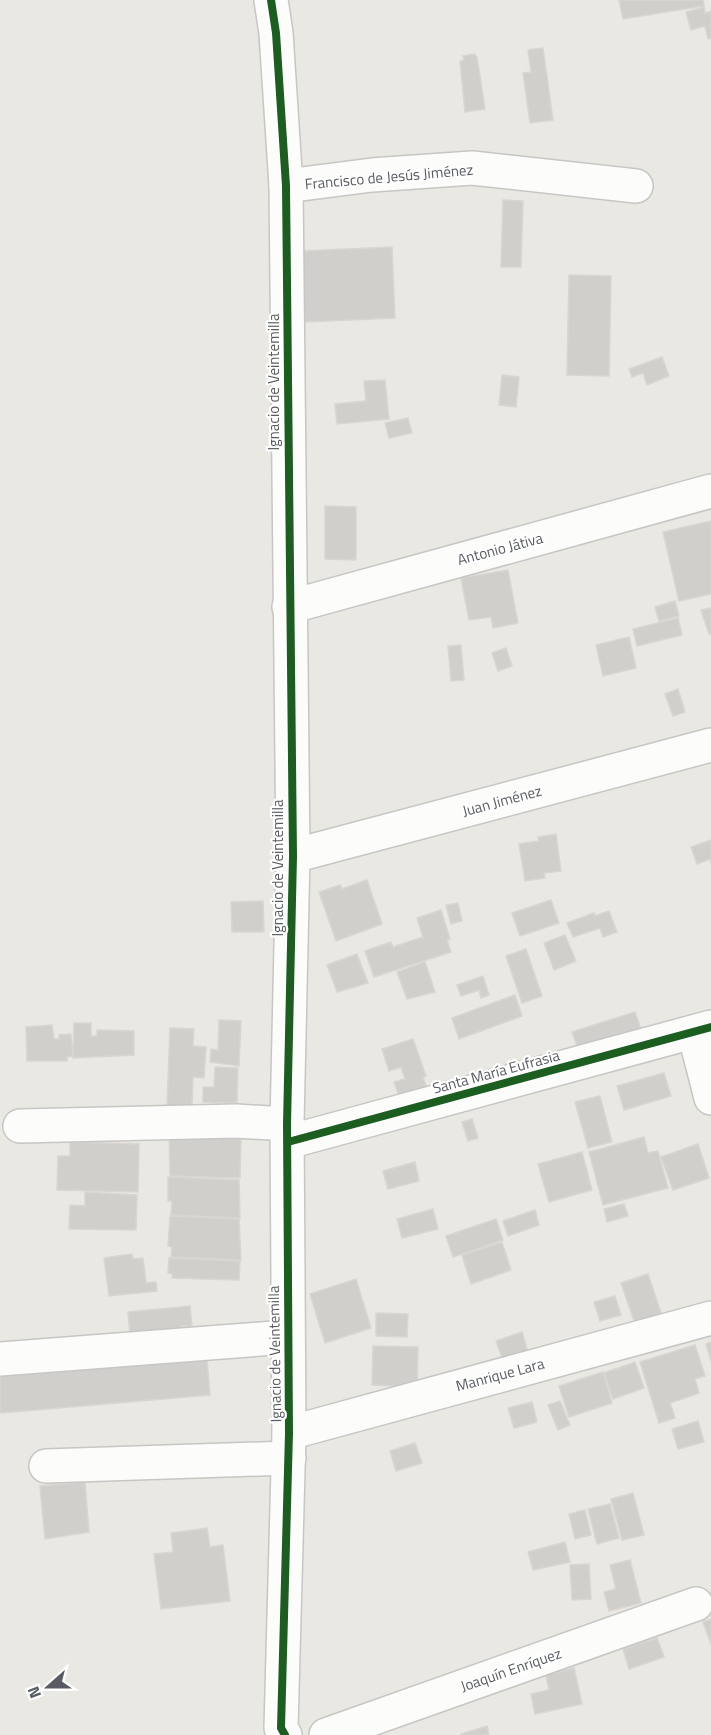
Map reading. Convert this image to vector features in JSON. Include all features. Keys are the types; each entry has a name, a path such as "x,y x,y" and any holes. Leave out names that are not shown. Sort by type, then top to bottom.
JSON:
{"street":[{"name":"Ignacio de Veintemilla","path":"271,0 276,33 286,186 293,856 288,1133 289,1445 281,1728 285,1735"},
{"name":"Francisco de Jesús Jiménez","path":"286,186 372,175 472,168 636,186"},
{"name":"Antonio Játiva","path":"289,607 711,491"},
{"name":"Juan Jiménez","path":"293,856 711,745"},
{"name":"Santa María Eufrasia","path":"20,1126 236,1121 288,1133 702,1029"},
{"path":"702,1029 711,1098"},
{"name":"Manrique Lara","path":"46,1466 289,1445 711,1318"},
{"path":"0,1359 287,1337"},
{"name":"Joaquín Enríquez","path":"326,1735 696,1604"}],"building":[{"path":"619,0 703,0 704,6 623,19"},
{"path":"704,7 705,13 711,11 711,38 708,39 705,26 691,30 686,12"},
{"path":"543,48 553,120 530,123 523,73 531,72 528,50"},
{"path":"474,54 477,57 485,109 465,112 460,61 464,60 463,56"},
{"path":"503,200 523,201 521,267 501,267"},
{"path":"392,247 395,318 305,322 301,251"},
{"path":"569,275 611,276 609,376 567,375"},
{"path":"662,357 669,376 647,385 643,373 632,377 629,369"},
{"path":"502,375 519,377 516,407 499,405"},
{"path":"385,380 389,419 337,424 335,404 366,401 364,381"},
{"path":"408,418 412,433 389,438 385,423"},
{"path":"325,506 356,507 356,560 325,559"},
{"path":"711,521 711,594 679,601 663,532"},
{"path":"508,570 518,623 493,628 491,617 469,620 461,578"},
{"path":"675,601 679,616 659,621 655,607"},
{"path":"711,608 711,634 709,634 701,610"},
{"path":"678,618 682,635 637,646 633,629"},
{"path":"629,637 636,668 603,676 596,645"},
{"path":"461,645 464,680 451,681 448,646"},
{"path":"506,648 512,666 498,671 492,653"},
{"path":"678,689 685,712 673,716 665,694"},
{"path":"556,834 561,871 544,873 545,878 525,881 519,844 539,841 538,837"},
{"path":"711,840 711,863 710,859 697,864 691,847"},
{"path":"367,880 382,924 336,941 319,892 340,885 342,889"},
{"path":"551,900 559,923 520,936 512,913"},
{"path":"263,901 264,932 232,932 231,902"},
{"path":"458,903 462,921 451,924 446,905"},
{"path":"441,910 450,939 447,940 451,952 374,977 365,951 391,942 393,947 423,937 417,918"},
{"path":"609,911 617,932 603,937 600,928 573,937 567,923 594,913 595,916"},
{"path":"565,935 576,961 554,970 544,943"},
{"path":"526,949 542,996 522,1003 506,956"},
{"path":"357,954 368,983 337,992 327,965"},
{"path":"425,962 435,992 407,999 397,972"},
{"path":"483,976 489,995 481,998 479,990 461,996 457,985"},
{"path":"515,995 522,1016 459,1039 452,1018"},
{"path":"635,1012 641,1029 578,1049 572,1032"},
{"path":"219,1020 241,1021 239,1066 210,1062 211,1049 218,1050"},
{"path":"74,1023 91,1023 91,1036 97,1036 97,1030 134,1031 134,1055 73,1058"},
{"path":"52,1025 54,1039 59,1039 59,1035 71,1034 73,1056 67,1057 67,1061 27,1061 26,1027"},
{"path":"170,1028 194,1029 193,1046 206,1047 204,1078 193,1077 192,1107 167,1106"},
{"path":"413,1039 426,1076 423,1077 429,1094 402,1103 394,1082 405,1079 401,1067 389,1071 382,1049"},
{"path":"215,1067 238,1068 237,1103 203,1102 203,1087 214,1087"},
{"path":"664,1073 671,1096 624,1110 617,1086"},
{"path":"600,1096 612,1142 588,1148 575,1102"},
{"path":"472,1119 478,1138 468,1141 462,1122"},
{"path":"169,1131 241,1133 240,1178 170,1176"},
{"path":"644,1137 648,1153 658,1151 668,1188 603,1205 589,1152"},
{"path":"70,1142 139,1144 138,1192 57,1190 58,1156 70,1156"},
{"path":"698,1144 709,1178 673,1190 661,1157"},
{"path":"582,1152 592,1190 549,1202 538,1164"},
{"path":"415,1162 419,1181 388,1189 383,1171"},
{"path":"168,1177 239,1180 240,1218 171,1215 172,1201 168,1201"},
{"path":"85,1192 137,1195 136,1230 69,1229 70,1205 85,1206"},
{"path":"624,1204 628,1216 607,1222 604,1209"},
{"path":"433,1209 438,1229 402,1238 397,1219"},
{"path":"535,1210 539,1225 508,1236 503,1221"},
{"path":"170,1216 239,1219 241,1260 171,1257 172,1247 168,1246"},
{"path":"496,1219 503,1240 453,1257 446,1236"},
{"path":"502,1242 511,1270 471,1284 462,1255"},
{"path":"132,1254 133,1259 143,1258 146,1283 156,1282 157,1291 109,1296 104,1258"},
{"path":"169,1258 240,1261 239,1280 172,1278 172,1274 168,1273"},
{"path":"648,1274 662,1316 635,1324 621,1283"},
{"path":"356,1279 371,1328 325,1343 310,1294"},
{"path":"615,1296 621,1315 600,1321 594,1302"},
{"path":"190,1306 192,1326 181,1326 181,1331 130,1335 128,1312"},
{"path":"376,1313 408,1314 407,1337 376,1336"},
{"path":"522,1332 528,1352 503,1360 496,1341"},
{"path":"711,1342 711,1361 706,1344"},
{"path":"695,1345 705,1376 695,1379 699,1393 670,1403 675,1418 659,1423 640,1362"},
{"path":"373,1346 418,1347 417,1387 372,1385"},
{"path":"206,1348 210,1395 0,1413 0,1365"},
{"path":"635,1362 644,1388 613,1399 604,1373"},
{"path":"603,1372 612,1403 569,1417 559,1386"},
{"path":"560,1401 570,1425 558,1430 548,1405"},
{"path":"532,1402 537,1422 514,1428 508,1408"},
{"path":"698,1421 704,1442 678,1449 672,1429"},
{"path":"415,1443 422,1463 396,1471 390,1451"},
{"path":"85,1482 89,1532 45,1539 40,1486"},
{"path":"633,1493 644,1535 622,1540 611,1499"},
{"path":"610,1504 619,1538 597,1544 588,1509"},
{"path":"585,1510 591,1535 575,1539 569,1514"},
{"path":"207,1528 210,1547 223,1545 230,1601 161,1609 154,1554 173,1552 171,1533"},
{"path":"565,1542 570,1562 533,1570 528,1552"},
{"path":"630,1560 641,1603 609,1611 604,1592 616,1589 610,1565"},
{"path":"589,1564 591,1599 572,1600 570,1565"},
{"path":"711,1619 711,1644 703,1622"},
{"path":"657,1638 664,1657 629,1669 623,1649"},
{"path":"574,1668 582,1704 535,1714 531,1694 549,1690 546,1675"},
{"path":"487,1726 489,1735 461,1735 461,1734"}],"cycle path":[{"path":"271,0 276,33 286,186 293,856 287,1124 289,1433 281,1728 285,1735"},
{"path":"288,1142 711,1027"}]}
